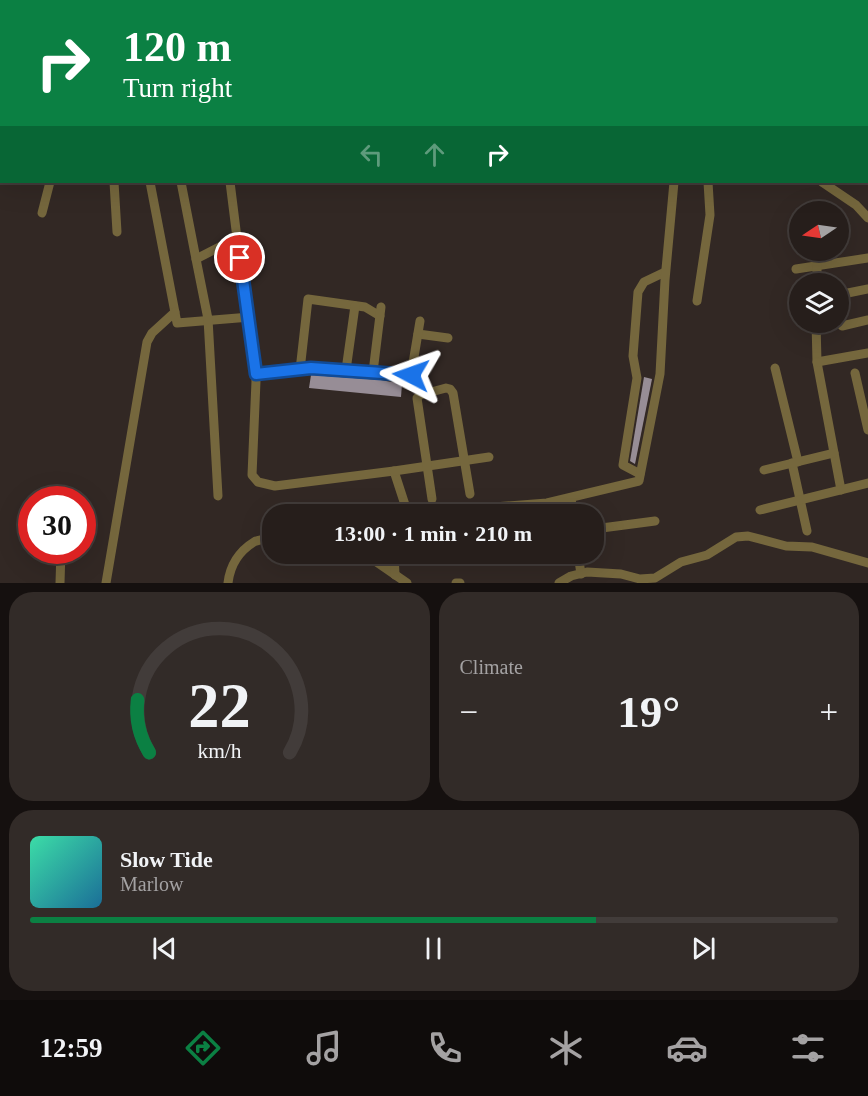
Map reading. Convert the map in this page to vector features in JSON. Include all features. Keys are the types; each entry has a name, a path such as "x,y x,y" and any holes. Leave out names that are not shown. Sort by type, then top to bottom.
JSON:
{"street":[{"path":"42,213 50,183"},
{"path":"114,183 117,232"},
{"path":"150,183 177,323 250,317"},
{"path":"181,183 208,319 218,496"},
{"path":"230,183 256,374 252,475 258,482 276,486 489,457"},
{"path":"547,504 639,481 660,374 665,272 674,183"},
{"path":"697,301 710,215 708,183"},
{"path":"823,183 856,205 868,218"},
{"path":"196,259 237,238"},
{"path":"796,269 868,258"},
{"path":"817,266 817,273"},
{"path":"640,474 623,465 638,378 633,356 638,292 644,282 665,272"},
{"path":"849,293 868,289"},
{"path":"300,370 308,299 364,307 380,312 373,372"},
{"path":"346,370 355,306"},
{"path":"106,583 147,342 152,333 175,312"},
{"path":"849,324 868,320"},
{"path":"256,374 311,368 411,375 420,321"},
{"path":"816,333 817,362 841,490"},
{"path":"418,334 448,338"},
{"path":"817,362 868,352"},
{"path":"775,368 807,531"},
{"path":"855,374 863,387 868,430"},
{"path":"432,499 417,397 448,388 453,393 470,494"},
{"path":"764,470 834,453"},
{"path":"394,471 405,504"},
{"path":"760,510 868,483"},
{"path":"571,498 572,504"},
{"path":"604,528 655,520"},
{"path":"558,583 581,574 621,574 640,579 655,578 681,562 707,555 736,537 748,536 786,546 812,547 868,563"},
{"path":"228,583 234,561 254,542 262,540"},
{"path":"60,583 61,564"},
{"path":"380,564 406,583"},
{"path":"395,564 396,575"},
{"path":"580,564 581,574"}],"building":[{"path":"311,375 381,380 402,384 401,397 309,388"},
{"path":"644,377 652,379 635,464 630,461"}],"route":[{"path":"240,258 250,317 256,374 311,368 411,375"}]}
